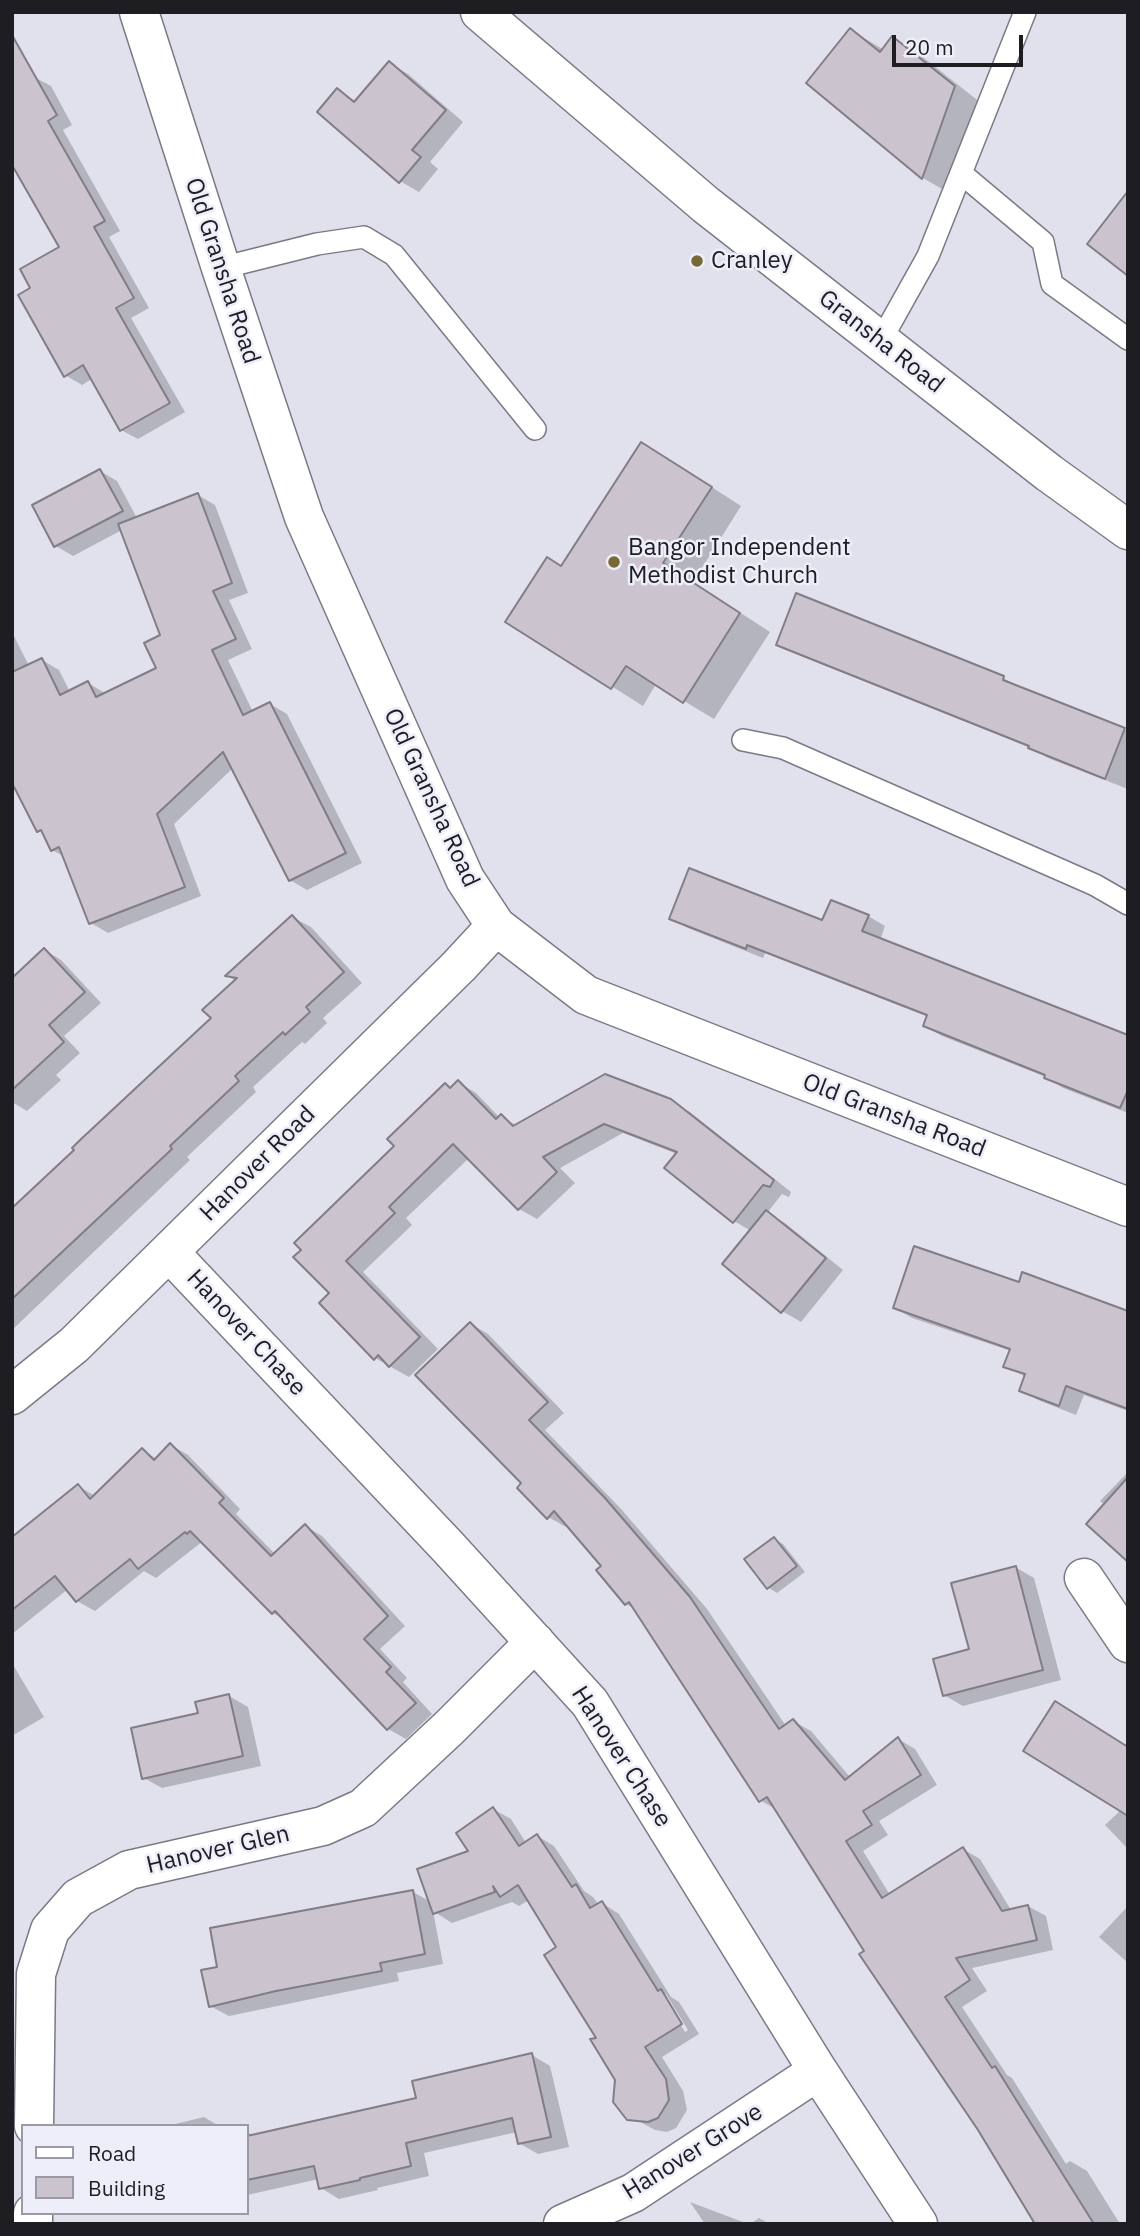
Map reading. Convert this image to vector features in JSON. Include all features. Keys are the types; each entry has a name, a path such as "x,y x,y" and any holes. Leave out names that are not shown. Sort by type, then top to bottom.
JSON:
{"street":[{"name":"Old Gransha Road","path":"139,12 304,517 465,879 496,926 586,995 1128,1207"},
{"name":"Gransha Road","path":"484,14 706,205 1049,473 1128,530"},
{"name":"Hanover Road","path":"12,1395 74,1345 496,926"},
{"name":"Hanover Chase","path":"169,1252 590,1703 818,2071 918,2224"},
{"path":"1084,1578 1125,1633"},
{"name":"Hanover Glen","path":"34,2124 36,1975 50,1930 78,1898 129,1870 323,1826 363,1808 449,1728 534,1642"},
{"name":"Hanover Grove","path":"563,2224 633,2193 818,2071"}],"lane":[{"path":"880,342 928,256 1025,12"},
{"path":"962,174 1042,242 1052,284 1128,339"},
{"path":"221,268 317,244 364,237 394,256 535,429"},
{"path":"743,740 783,748 1095,885 1128,904"}],"building":[{"path":"850,28 880,52 892,36 955,86 922,179 806,83"},
{"path":"12,35 57,115 48,121 105,221 94,227 134,298 116,308 170,403 120,431 83,365 64,377 18,295 30,288 20,269 59,247 12,165"},
{"path":"389,61 446,110 412,150 421,157 399,183 317,112 337,88 354,102"},
{"path":"1128,191 1128,276 1087,244"},
{"name":"Bangor Independent Methodist Church","path":"641,442 712,487 663,563 740,613 683,703 626,666 611,689 505,622 547,557 561,566"},
{"path":"100,469 123,511 54,547 32,505"},
{"path":"198,493 232,583 213,591 236,639 212,650 243,715 270,702 346,853 289,881 223,752 157,814 185,887 89,924 59,847 51,851 41,830 37,832 12,783 12,672 42,658 60,695 88,681 96,697 156,668 144,643 160,635 118,524"},
{"path":"796,593 1004,676 1003,680 1125,728 1105,779 776,645"},
{"path":"689,868 822,920 831,900 869,915 862,931 1128,1035 1128,1090 1120,1108 923,1026 927,1015 747,945 746,949 669,919"},
{"path":"292,915 344,972 306,1007 310,1012 285,1035 283,1032 235,1076 239,1081 170,1146 172,1149 12,1299 12,1208 74,1150 72,1148 79,1141 211,1018 202,1010 237,978 225,976"},
{"path":"44,948 85,992 49,1025 64,1042 12,1090 12,978"},
{"path":"605,1074 671,1099 774,1180 770,1187 763,1185 733,1223 664,1168 677,1152 604,1124 543,1157 557,1172 518,1210 453,1144 389,1207 395,1213 346,1261 420,1337 389,1367 378,1355 374,1360 319,1303 329,1293 293,1257 301,1250 294,1243 394,1146 387,1139 445,1083 450,1088 458,1080 496,1119 501,1114 513,1126"},
{"path":"766,1210 826,1258 781,1313 722,1264"},
{"path":"914,1246 1019,1282 1022,1272 1128,1311 1128,1409 1066,1386 1059,1406 1019,1391 1025,1374 1003,1367 1010,1349 893,1308"},
{"path":"470,1322 548,1402 529,1420 605,1498 690,1597 779,1729 793,1719 845,1780 898,1737 921,1775 863,1811 872,1825 846,1841 882,1898 963,1847 1002,1911 1028,1905 1037,1940 956,1958 970,1980 945,1997 992,2068 995,2066 1094,2224 1035,2224 978,2130 859,1954 864,1951 767,1797 759,1802 629,1602 625,1605 596,1570 601,1566 554,1511 547,1519 517,1488 521,1483 415,1375"},
{"path":"170,1443 224,1498 219,1503 271,1556 305,1524 388,1616 364,1639 391,1667 386,1672 416,1703 387,1730 275,1611 272,1614 190,1531 187,1534 185,1532 138,1569 130,1559 76,1602 55,1576 12,1610 12,1537 78,1484 90,1499 142,1448 154,1460"},
{"path":"1128,1477 1128,1562 1086,1524"},
{"path":"774,1537 797,1566 767,1589 744,1559"},
{"path":"1016,1566 1043,1670 943,1696 933,1659 969,1649 951,1583"},
{"path":"229,1694 243,1756 142,1779 131,1728 198,1713 195,1702"},
{"path":"1055,1701 1128,1747 1128,1816 1023,1751"},
{"path":"493,1807 519,1846 537,1834 572,1887 576,1884 590,1908 602,1901 658,1991 661,1989 682,2024 645,2047 666,2079 669,2100 658,2118 648,2122 627,2120 613,2102 615,2080 590,2039 596,2038 544,1955 556,1947 518,1885 500,1897 493,1886 495,1892 433,1914 417,1869 468,1851 456,1833"},
{"path":"413,1890 425,1954 380,1963 382,1971 209,2007 201,1970 217,1967 210,1928"},
{"path":"532,2053 551,2137 518,2144 512,2118 406,2143 411,2166 360,2180 319,2189 314,2166 248,2180 248,2136 416,2098 412,2081"}],"place":[{"name":"Cranley","path":"697,261"},
{"name":"Bangor Independent Methodist Church","path":"614,562"}]}
